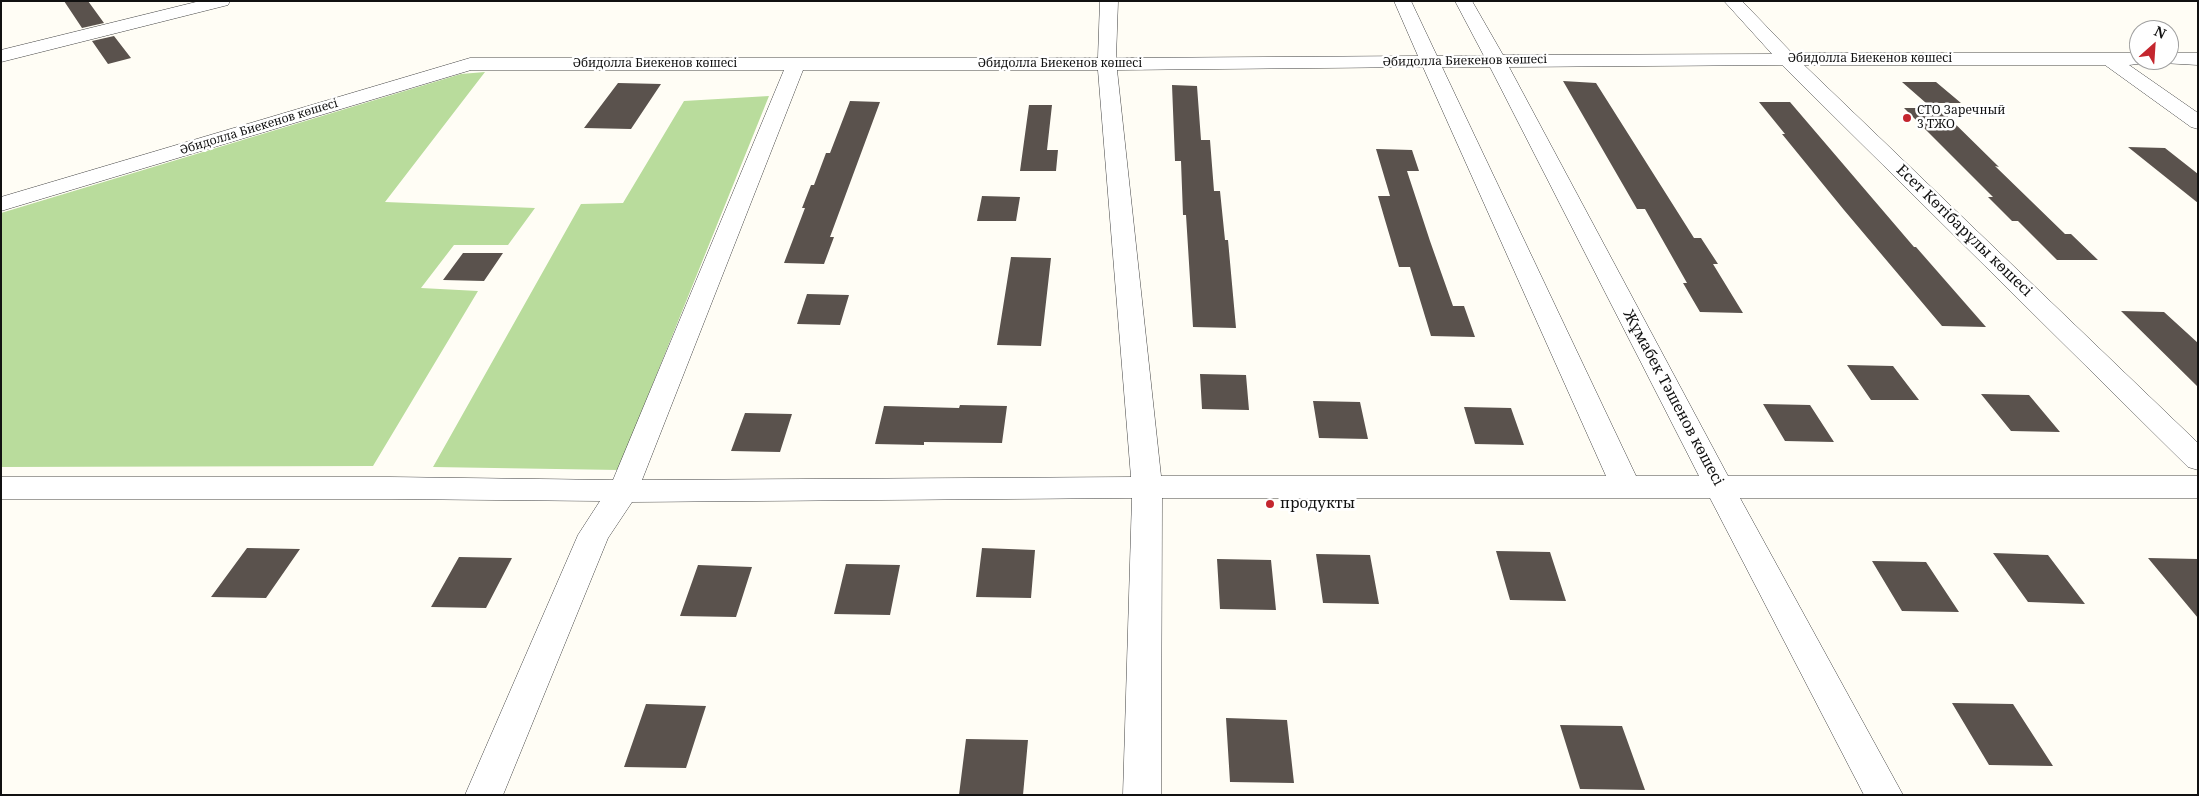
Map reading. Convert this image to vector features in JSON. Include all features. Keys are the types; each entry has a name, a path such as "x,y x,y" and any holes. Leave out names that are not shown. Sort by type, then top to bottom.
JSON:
{"street":[{"path":"1,56 222,1"},
{"path":"1109,1 1107,64 1147,487 1142,795"},
{"path":"1402,1 1626,487"},
{"name":"Жұмабек Тәшенов көшесі","path":"1463,1 1496,60 1719,487 1884,795"},
{"name":"Есет Көтібарұлы көшесі","path":"1732,1 1787,58 2198,460"},
{"name":"Әбидолла Биекенов көшесі","path":"1,204 470,64 1347,63 1429,60 1787,58 2129,59"},
{"path":"2109,59 2198,123"},
{"path":"2179,59 2198,59"},
{"path":"484,795 594,535 623,491 796,64"},
{"path":"1,488 390,488 623,491 1147,487 2198,486"}],"green space":[{"path":"485,72 385,202 535,208 508,245 454,245 421,288 478,291 373,466 1,467 1,213 461,74"},
{"path":"769,96 618,470 433,467 581,204 623,203 684,101"}],"building":[{"path":"64,1 88,1 104,23 82,28"},
{"path":"114,36 131,58 108,64 92,41"},
{"path":"1563,81 1596,83 1694,238 1701,238 1718,264 1713,264 1743,313 1700,312 1683,283 1687,283 1645,209 1637,209"},
{"path":"1902,82 1936,82 1961,103 1926,103"},
{"path":"618,83 661,84 631,129 584,128"},
{"path":"1172,85 1197,86 1201,140 1210,140 1214,191 1220,191 1225,240 1228,240 1236,328 1193,327 1186,215 1183,215 1181,161 1175,161"},
{"path":"850,101 880,102 830,237 834,237 824,264 784,263 805,208 802,208 811,185 814,185 826,153 830,153"},
{"path":"1759,102 1790,102 1914,247 1986,327 1942,326 1844,210 1782,134 1785,134"},
{"path":"1029,105 1052,105 1047,150 1058,150 1056,171 1020,171"},
{"path":"1904,108 1939,108 2065,234 2071,234 2098,260 2057,260 2018,221 2012,221 1988,197 1993,197"},
{"path":"2128,147 2165,148 2198,174 2198,203"},
{"path":"1376,149 1412,150 1419,171 1407,171 1430,241 1453,306 1464,306 1475,337 1431,336 1410,267 1399,267 1385,220 1378,196 1390,196"},
{"path":"982,196 1020,197 1016,221 977,221"},
{"path":"463,253 503,253 484,281 443,280"},
{"path":"1011,257 1051,258 1041,346 997,345"},
{"path":"807,294 849,295 840,325 797,324"},
{"path":"2121,311 2164,312 2198,343 2198,387"},
{"path":"1847,365 1893,366 1919,400 1871,400"},
{"path":"1200,374 1246,375 1249,410 1202,409"},
{"path":"1981,394 2029,395 2060,432 2011,431"},
{"path":"1313,401 1360,402 1368,439 1319,438"},
{"path":"1763,404 1810,405 1834,442 1785,441"},
{"path":"960,405 1007,406 1002,443 924,442 924,445 875,444 884,406 959,408"},
{"path":"1464,407 1511,408 1524,445 1475,444"},
{"path":"745,413 792,414 780,452 731,451"},
{"path":"247,548 300,549 266,598 211,597"},
{"path":"982,548 1035,550 1031,598 976,597"},
{"path":"1496,551 1550,552 1566,601 1510,600"},
{"path":"1993,553 2048,555 2085,604 2028,602"},
{"path":"1316,554 1370,555 1379,604 1323,603"},
{"path":"459,557 512,558 486,608 431,607"},
{"path":"2148,558 2198,559 2198,618"},
{"path":"1217,559 1271,560 1276,610 1220,609"},
{"path":"1872,561 1926,562 1959,612 1902,611"},
{"path":"846,564 900,565 890,615 834,614"},
{"path":"698,565 752,567 736,617 680,616"},
{"path":"1952,703 2013,704 2053,766 1989,765"},
{"path":"646,704 706,706 686,768 624,767"},
{"path":"1226,718 1287,720 1294,783 1230,782"},
{"path":"1560,725 1622,726 1645,790 1580,789"},
{"path":"966,739 1028,740 1023,795 959,795"}],"place":[{"name":"СТО Заречный 3 ТЖО","path":"1907,118"},
{"name":"продукты","path":"1270,504"}]}
